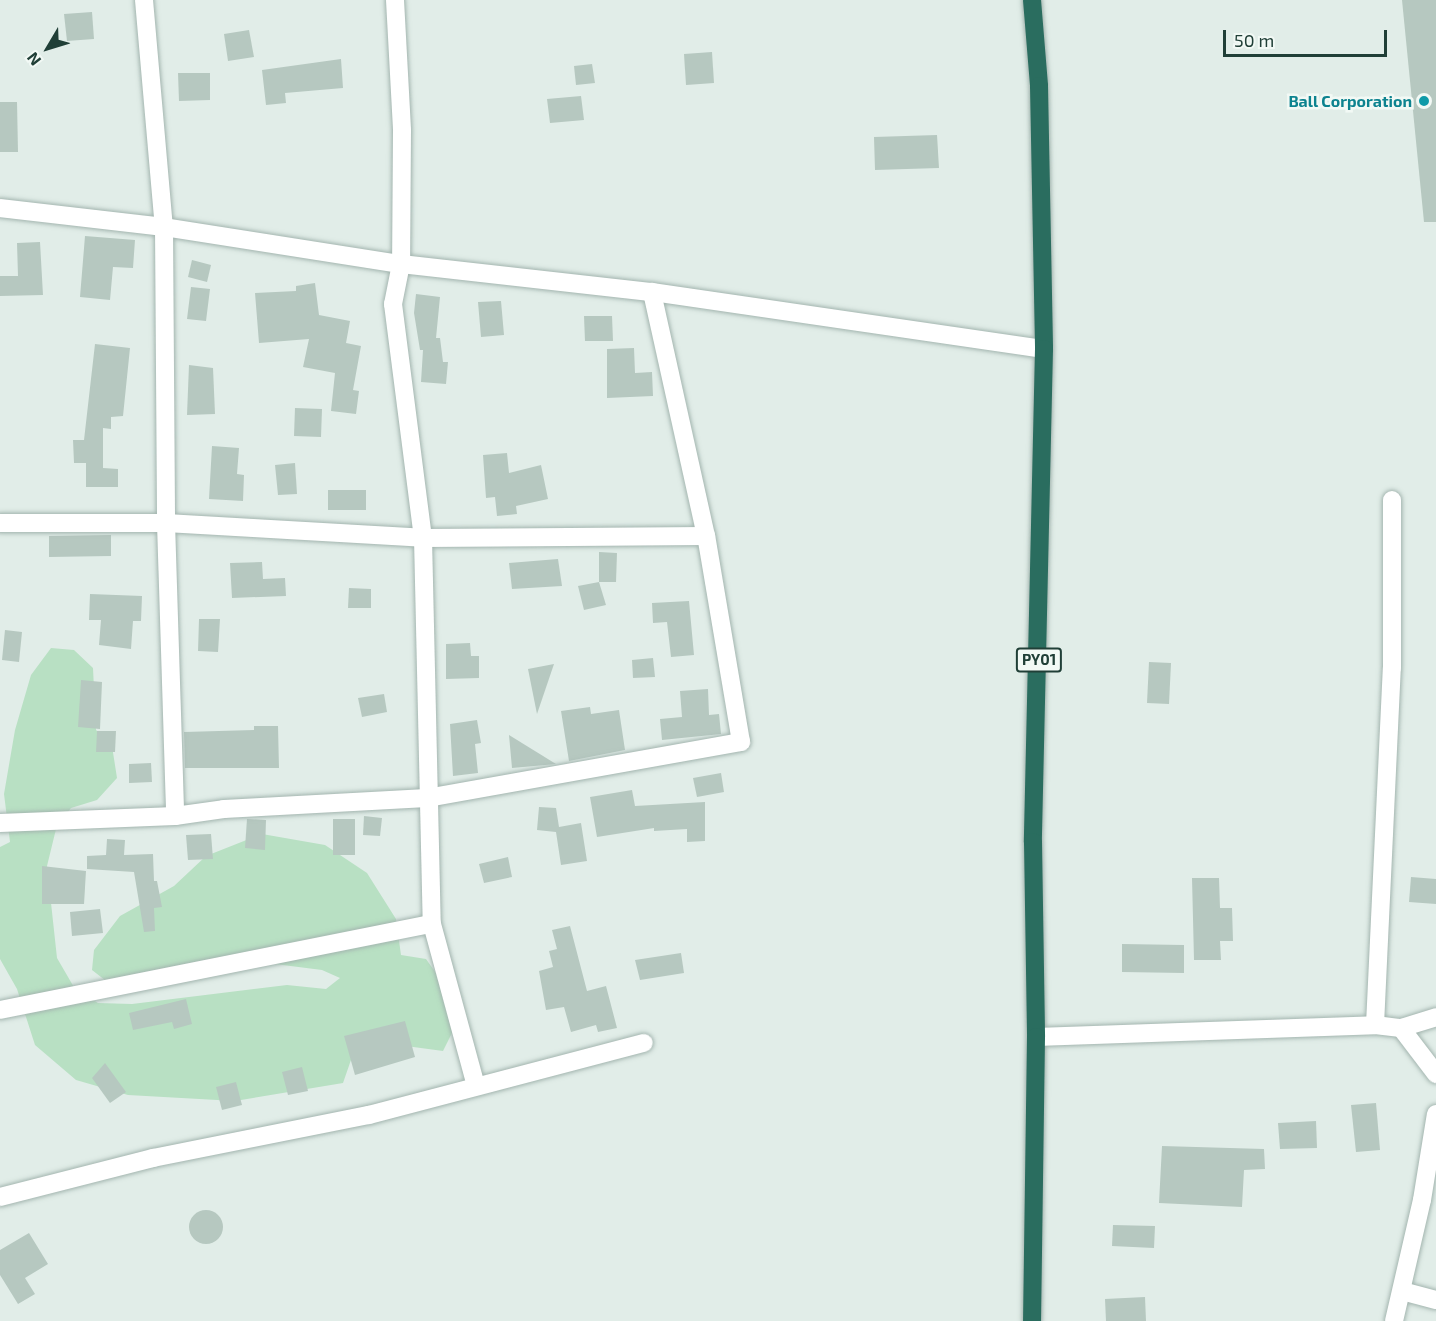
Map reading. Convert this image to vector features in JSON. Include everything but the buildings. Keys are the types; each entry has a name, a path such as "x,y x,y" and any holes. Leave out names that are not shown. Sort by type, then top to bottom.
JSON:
{"highway":[{"name":"PY01","path":"1032,0 1039,86 1044,349 1033,842 1036,1037 1032,1321"}],"street":[{"path":"144,0 164,226 166,523 175,816"},
{"path":"395,0 402,131 401,264 393,313 423,538 427,798 432,924 476,1086"},
{"path":"0,208 164,226 401,264 652,292 1044,349"},
{"path":"0,823 175,816 224,809 427,798 741,742 706,536 652,292"},
{"path":"1375,1025 1392,668 1392,500"},
{"path":"0,523 166,523 423,538 706,536"},
{"path":"0,1010 432,924"},
{"path":"1036,1037 1375,1025 1401,1028 1436,1017"},
{"path":"1401,1028 1436,1074"},
{"path":"0,1197 153,1158 369,1115 644,1042"},
{"path":"1394,1321 1402,1292 1436,1114"},
{"path":"1402,1292 1436,1300"}],"green space":[{"path":"51,648 74,650 93,668 96,730 112,746 117,778 97,800 71,808 57,825 47,866 57,958 75,989 98,1003 132,1004 287,985 326,989 340,978 322,970 267,963 110,984 92,970 94,950 120,916 174,886 206,856 262,834 325,845 367,873 396,919 401,955 426,959 463,1011 443,1051 369,1041 352,1057 343,1083 235,1101 128,1095 76,1080 35,1045 17,989 0,959 0,847 10,842 4,794 15,730 31,675"}],"place":[{"name":"Ball Corporation","path":"1424,101"}]}
